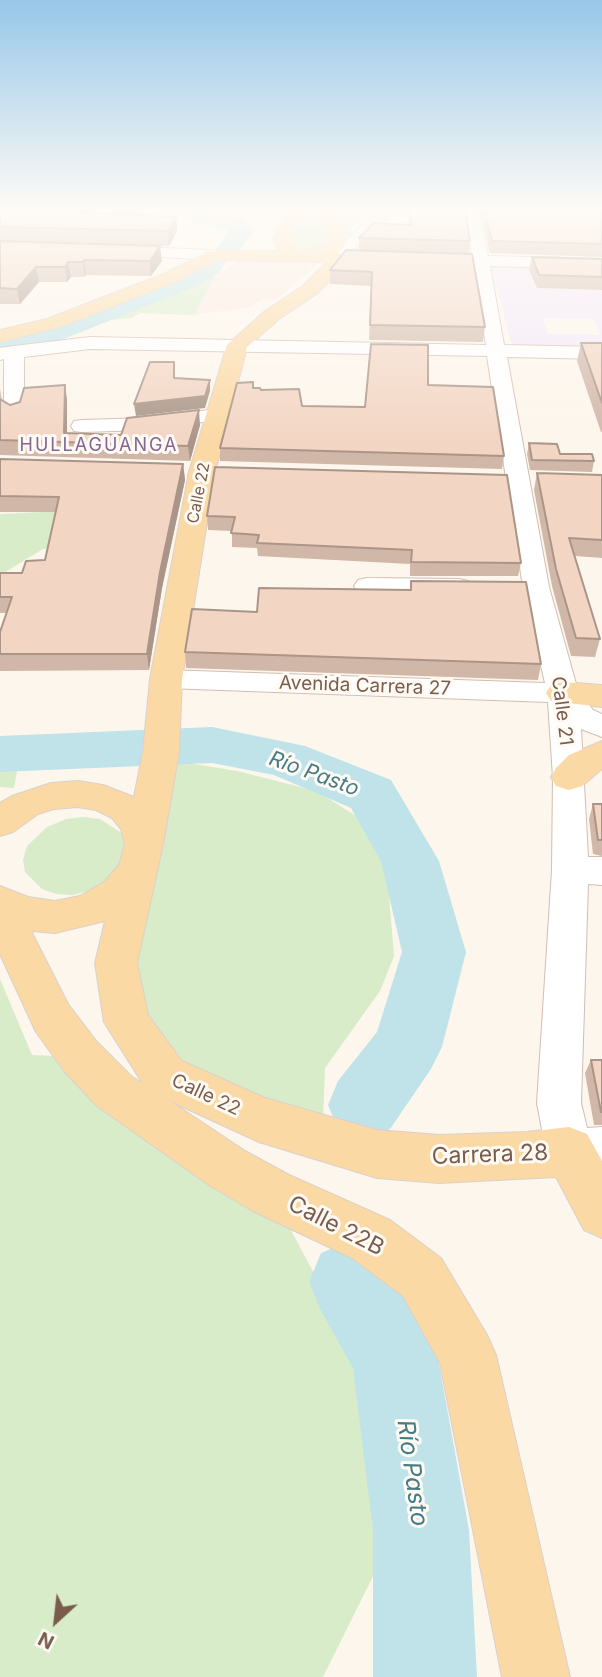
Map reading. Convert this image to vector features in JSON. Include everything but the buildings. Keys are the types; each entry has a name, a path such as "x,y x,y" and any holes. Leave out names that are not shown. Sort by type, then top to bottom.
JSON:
{"main road":[{"path":"0,336 47,326 143,288"},
{"path":"237,345 272,315 312,288"},
{"name":"Calle 22","path":"237,345 202,472 166,679 159,752 141,857 116,963 127,1022 165,1076 259,1119 377,1154"},
{"name":"Avenida Carrera 27","path":"563,693 602,695"},
{"path":"569,777 582,764 602,753"},
{"path":"0,822 25,805 51,796 78,794 103,798 125,808 139,824 141,857 118,893 89,909 55,916 22,914 0,902"},
{"name":"Calle 22B","path":"0,909 52,1018 81,1057 114,1091 228,1168 271,1193 371,1239 422,1277 467,1355 536,1677"},
{"name":"Carrera 28","path":"377,1154 439,1158 527,1156 586,1150"},
{"name":"Calle 21","path":"586,1150 602,1212"}],"street":[{"name":"Calle 21","path":"486,288 517,479 512,587 563,693 569,777 586,870 559,1104 586,1150"},
{"path":"14,411 7,353 90,343 602,353"},
{"path":"82,426 147,424 217,415"},
{"path":"175,471 230,472"},
{"path":"490,478 541,480"},
{"path":"367,586 512,587"},
{"name":"Avenida Carrera 27","path":"166,679 563,693"},
{"path":"563,693 582,717 602,727"}],"shaded area":[{"path":"209,288 290,288 276,300 264,299 250,307 194,315"},
{"path":"497,288 602,290 602,348 512,346","holes":["543,318 594,319 601,335 548,334"]}],"green space":[{"path":"183,288 209,288 194,315 140,313 132,318 100,321"},
{"path":"65,511 60,548 43,549 2,574 0,579 0,514"},
{"path":"0,754 20,754 14,788 0,787"},
{"path":"176,761 237,771 316,791 363,820 386,858 394,956 380,991 325,1068 323,1119 265,1106 188,1066 150,1022 135,957"},
{"path":"66,819 100,819 123,834 128,851 125,863 99,888 73,895 56,894 42,889 25,872 23,860 27,846 47,827"},
{"path":"0,979 32,1055 81,1057 271,1193 346,1333 390,1542 323,1677 0,1677"}],"waterway":[{"name":"Río Pasto","path":"0,344 50,334 166,288"},
{"name":"Río Pasto","path":"0,754 212,745 286,759 371,794 410,861 434,952 407,1047 364,1105"},
{"name":"Río Pasto","path":"350,1282 395,1358 421,1530 425,1677"}],"district":[{"name":"HULLAGUANGA","path":"99,446"}]}
